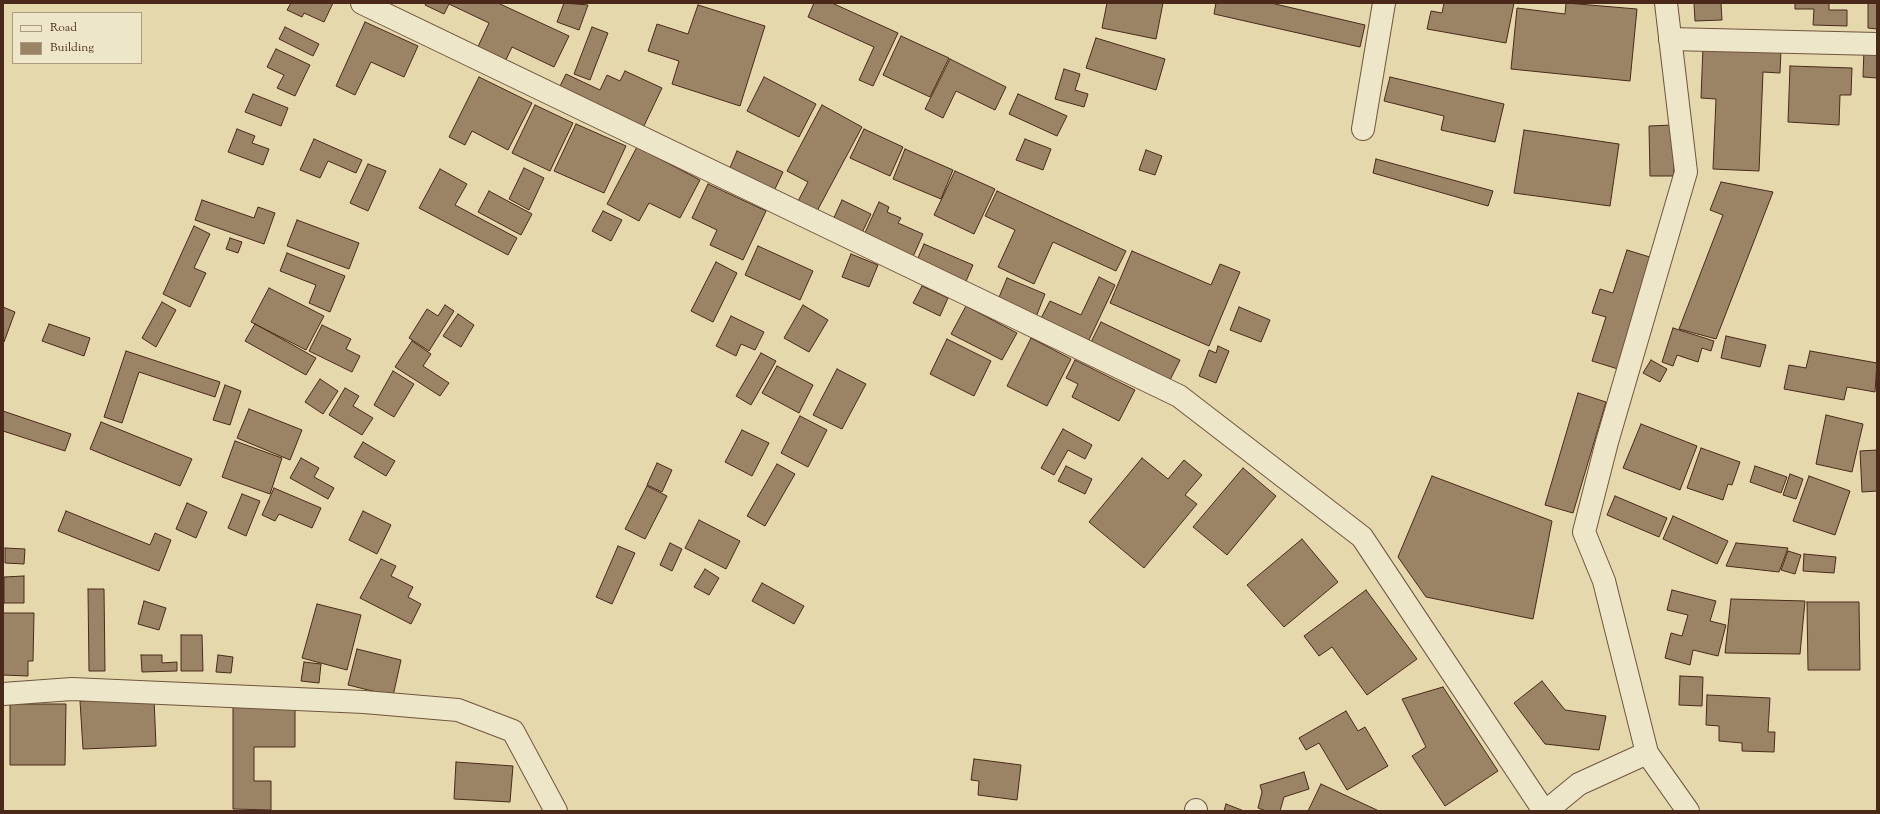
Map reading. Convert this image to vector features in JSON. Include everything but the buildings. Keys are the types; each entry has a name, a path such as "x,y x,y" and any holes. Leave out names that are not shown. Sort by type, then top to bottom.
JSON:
{"street":[{"path":"362,3 1179,396 1362,537 1545,811 1578,784 1647,753"},
{"path":"1363,129 1384,3"},
{"path":"1666,3 1686,172 1607,442 1584,532 1604,581 1647,753 1688,811"},
{"path":"1670,39 1877,44"},
{"path":"3,694 72,689 364,702 458,710 513,731 556,811"}]}
